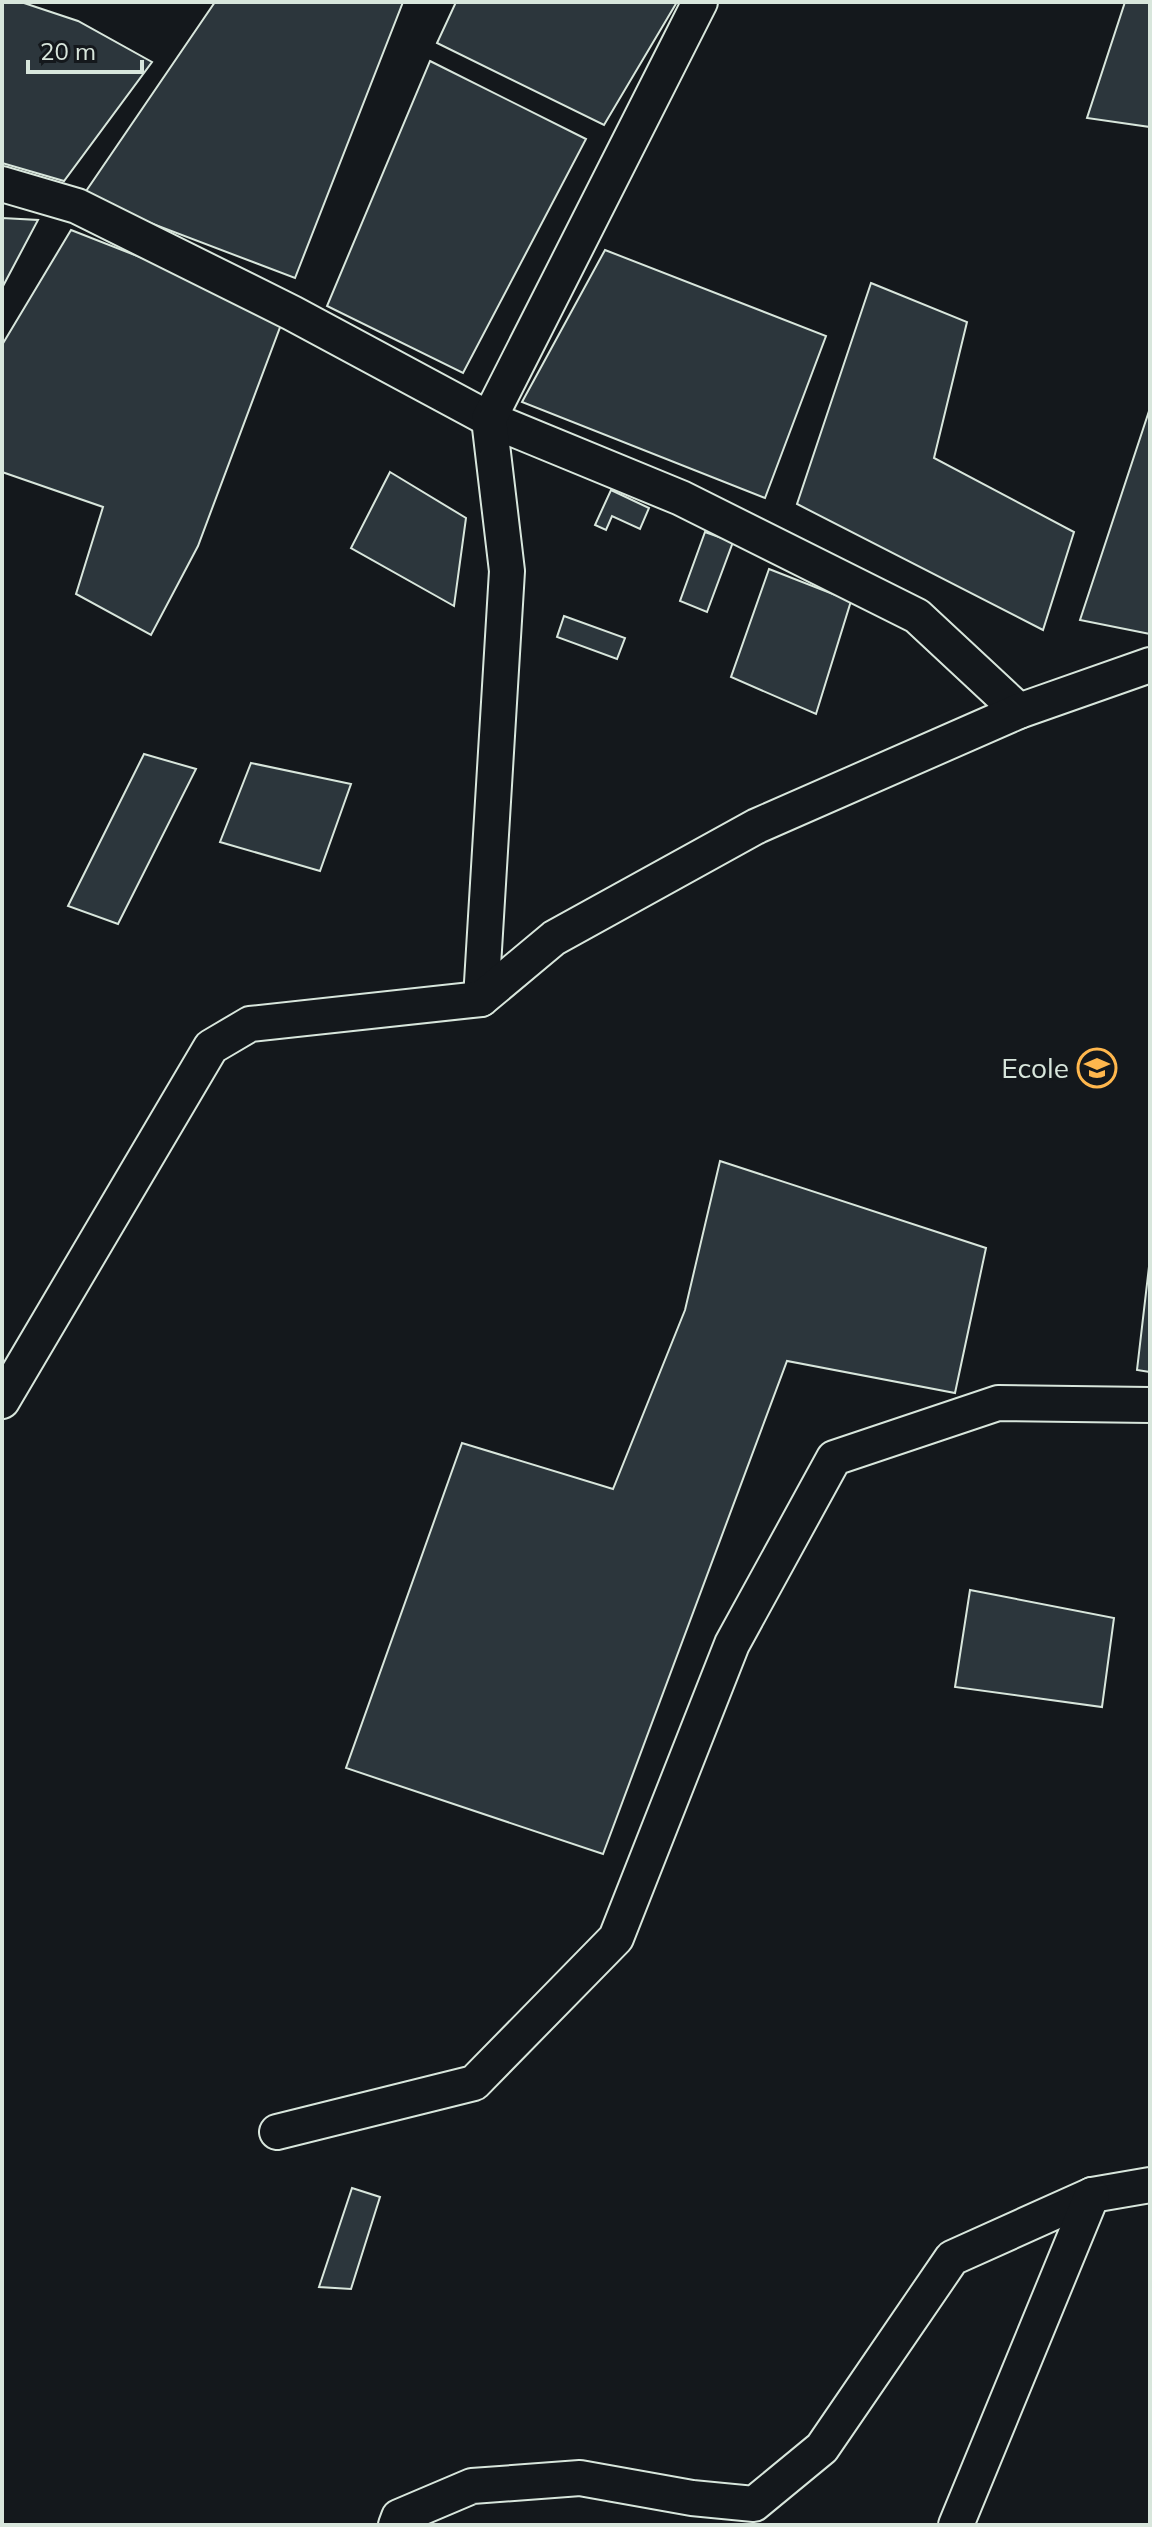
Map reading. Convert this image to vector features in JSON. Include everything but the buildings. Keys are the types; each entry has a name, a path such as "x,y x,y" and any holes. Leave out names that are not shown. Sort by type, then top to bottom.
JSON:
{"street":[{"path":"481,999 507,571 489,419 700,2"},
{"path":"2,184 77,206 292,313 489,419 681,498 917,616 1019,711"},
{"path":"2,1401 211,1047 250,1024 481,999 554,938 636,890 757,826 1019,711 1150,665"},
{"path":"277,2132 474,2083 616,1938 732,1644 834,1458 998,1403 1150,1405"},
{"path":"396,2525 399,2517 472,2486 580,2478 692,2498 754,2504 822,2448 952,2258 1092,2195 1150,2185"},
{"path":"956,2525 1092,2195"}],"place":[{"name":"Ecole","path":"1097,1068"}]}
